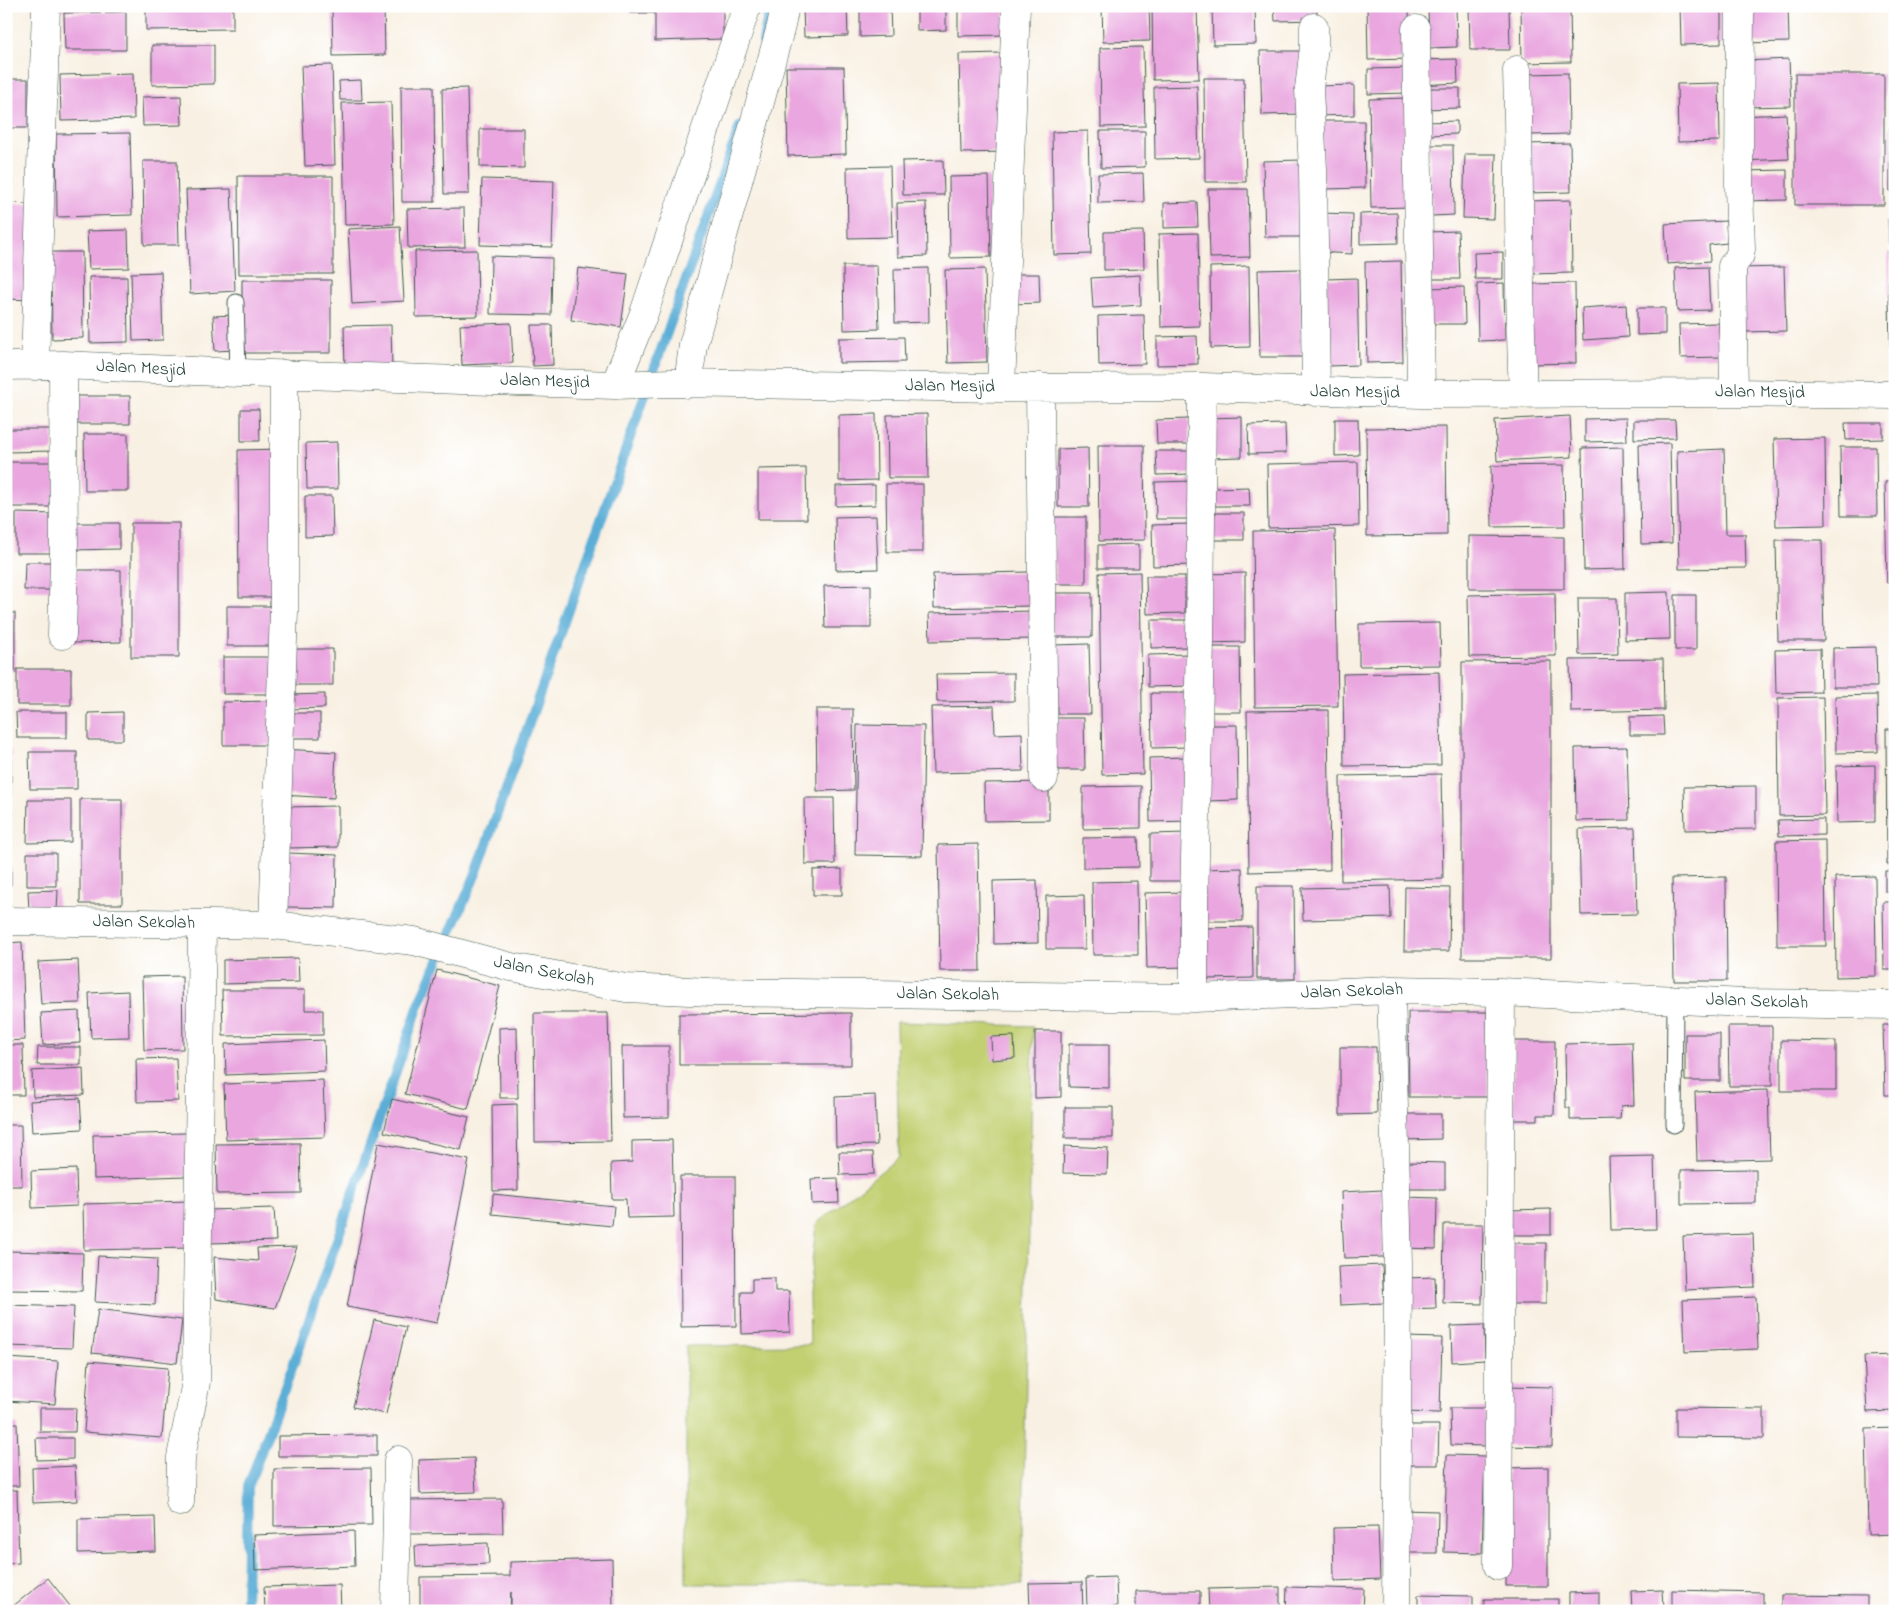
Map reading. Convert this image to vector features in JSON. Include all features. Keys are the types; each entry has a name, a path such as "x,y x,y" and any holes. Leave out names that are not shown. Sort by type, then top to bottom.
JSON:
{"street":[{"path":"35,366 46,6"},
{"path":"623,384 644,313 747,6"},
{"path":"679,384 693,345 782,26 785,6"},
{"path":"1001,388 1016,6"},
{"path":"1734,393 1732,266 1742,249 1739,186 1740,6"},
{"path":"1314,28 1314,47 1309,89 1313,170 1316,392"},
{"path":"1416,28 1421,394"},
{"path":"1517,70 1523,392"},
{"name":"Jalan Mesjid","path":"6,366 63,366 623,384 1001,388 1202,387 1421,394 1523,392 1895,395"},
{"path":"62,636 64,560 63,366"},
{"path":"273,925 284,611 284,374"},
{"path":"1040,387 1044,778"},
{"path":"1194,998 1202,387"},
{"name":"Jalan Sekolah","path":"6,920 273,925 414,941 511,967 626,988 710,992 1194,998 1392,990 1895,1005"},
{"path":"180,1502 182,1457 192,1413 196,1382 202,924"},
{"path":"1392,990 1398,1264 1396,1611"},
{"path":"1498,1566 1501,992"},
{"path":"395,1611 398,1460"}],"lane":[{"path":"236,302 238,373"},
{"path":"1674,1126 1675,999"}],"green space":[{"path":"896,1022 1033,1026 1022,1585 686,1584 686,1346 810,1345 809,1294 816,1224 899,1157"}],"building":[{"path":"62,6 134,6 134,9 62,11"},
{"path":"146,6 233,6 233,29 146,30"},
{"path":"332,6 384,6 385,55 333,56"},
{"path":"630,6 723,6 723,39 655,41 655,13 630,13"},
{"path":"803,6 847,6 848,36 804,37"},
{"path":"860,6 890,6 891,36 860,37"},
{"path":"917,6 946,6 946,30 917,31"},
{"path":"958,6 1004,6 1005,35 958,36"},
{"path":"1102,6 1149,6 1150,41 1103,42"},
{"path":"1152,6 1197,6 1199,79 1153,80"},
{"path":"1212,6 1255,6 1256,44 1213,45"},
{"path":"1274,6 1317,6 1317,20 1275,21"},
{"path":"1367,6 1409,6 1410,59 1368,60"},
{"path":"1428,6 1456,6 1457,47 1429,48"},
{"path":"1469,6 1509,6 1510,50 1470,50"},
{"path":"1680,6 1721,6 1721,44 1681,45"},
{"path":"1742,6 1788,6 1789,42 1743,43"},
{"path":"1570,7 1571,62 1522,63 1521,8"},
{"path":"126,12 126,50 65,50 64,13"},
{"path":"152,45 214,45 214,84 152,85"},
{"path":"1143,47 1145,126 1101,127 1100,48"},
{"path":"1260,51 1301,51 1302,114 1262,115"},
{"path":"1003,53 1005,152 961,153 959,54"},
{"path":"1457,59 1458,83 1420,85 1419,60"},
{"path":"1789,59 1791,106 1745,107 1744,61"},
{"path":"332,65 335,165 305,166 301,66"},
{"path":"786,67 844,67 846,154 788,156"},
{"path":"1409,68 1409,93 1368,94 1368,69"},
{"path":"133,73 134,119 61,121 60,75"},
{"path":"1568,73 1569,134 1529,135 1528,74"},
{"path":"1795,74 1884,74 1884,205 1795,205"},
{"path":"1204,78 1244,78 1246,182 1205,182"},
{"path":"6,79 28,79 28,128 6,128"},
{"path":"361,80 362,100 340,100 339,81"},
{"path":"1719,83 1720,141 1678,142 1677,84"},
{"path":"1354,85 1354,115 1317,116 1317,86"},
{"path":"401,86 434,86 435,202 402,202"},
{"path":"1197,86 1199,158 1155,159 1154,87"},
{"path":"467,88 469,194 444,194 442,89"},
{"path":"1423,88 1460,88 1460,108 1423,109"},
{"path":"181,96 182,125 143,126 142,97"},
{"path":"1410,98 1412,207 1371,208 1369,99"},
{"path":"391,102 394,224 345,225 342,103"},
{"path":"1786,114 1789,159 1741,161 1739,116"},
{"path":"1322,121 1364,121 1365,188 1323,189"},
{"path":"1457,121 1457,134 1427,135 1427,122"},
{"path":"1890,127 1895,127 1895,191 1890,191"},
{"path":"480,129 524,129 524,168 480,167"},
{"path":"1088,131 1091,254 1054,255 1052,132"},
{"path":"1100,131 1145,131 1145,167 1101,168"},
{"path":"130,133 132,215 57,217 56,134"},
{"path":"1570,143 1571,192 1526,193 1526,144"},
{"path":"1429,145 1453,145 1454,215 1432,216"},
{"path":"1465,154 1496,154 1494,219 1463,218"},
{"path":"943,160 944,195 903,195 902,161"},
{"path":"1303,160 1305,237 1265,237 1263,161"},
{"path":"143,161 177,161 179,245 144,245"},
{"path":"890,166 892,237 848,238 847,167"},
{"path":"1787,170 1787,200 1743,201 1742,171"},
{"path":"1143,173 1144,202 1098,203 1098,174"},
{"path":"238,176 333,176 333,274 239,274"},
{"path":"989,176 991,257 950,258 949,177"},
{"path":"482,179 554,181 552,247 480,245"},
{"path":"231,189 235,291 190,294 186,190"},
{"path":"1208,189 1248,189 1250,257 1210,258"},
{"path":"1571,200 1572,273 1528,274 1526,201"},
{"path":"926,202 927,256 898,257 897,203"},
{"path":"1197,202 1198,227 1164,228 1164,203"},
{"path":"6,203 35,204 32,300 6,299"},
{"path":"464,208 465,247 408,248 407,209"},
{"path":"1319,213 1353,214 1352,254 1317,252"},
{"path":"1397,213 1398,243 1360,244 1360,214"},
{"path":"1895,218 1895,245 1889,245 1888,219"},
{"path":"1726,221 1727,243 1709,245 1710,261 1667,264 1665,224"},
{"path":"400,226 404,301 352,304 348,229"},
{"path":"128,230 129,268 89,269 87,231"},
{"path":"1143,231 1144,269 1104,270 1104,232"},
{"path":"1458,231 1460,279 1429,279 1428,232"},
{"path":"1198,233 1200,326 1161,327 1159,234"},
{"path":"477,250 478,316 416,317 415,251"},
{"path":"51,252 82,252 83,338 52,339"},
{"path":"1503,252 1503,279 1475,279 1474,253"},
{"path":"1888,252 1895,252 1895,346 1890,346"},
{"path":"491,256 552,258 551,315 490,314"},
{"path":"1401,261 1403,362 1367,363 1365,262"},
{"path":"843,266 877,266 879,329 844,330"},
{"path":"1249,266 1250,347 1211,348 1210,267"},
{"path":"1708,267 1710,310 1677,311 1675,268"},
{"path":"1784,267 1786,331 1742,332 1740,268"},
{"path":"578,268 628,274 621,327 571,320"},
{"path":"928,268 929,322 895,323 894,269"},
{"path":"985,269 987,362 948,363 945,270"},
{"path":"1300,269 1302,357 1260,357 1258,270"},
{"path":"161,272 163,340 133,341 131,273"},
{"path":"1010,274 1039,274 1040,303 1011,304"},
{"path":"1140,275 1141,305 1093,308 1091,278"},
{"path":"89,277 127,277 128,342 90,343"},
{"path":"1357,278 1359,365 1327,366 1325,279"},
{"path":"242,280 331,280 331,353 242,353"},
{"path":"1504,283 1505,340 1478,341 1477,284"},
{"path":"1575,283 1576,363 1532,364 1531,284"},
{"path":"1464,287 1465,324 1427,324 1425,288"},
{"path":"1626,305 1628,337 1583,340 1582,308"},
{"path":"1637,308 1665,308 1665,334 1637,335"},
{"path":"233,315 235,350 215,351 213,316"},
{"path":"1144,315 1145,364 1099,365 1098,316"},
{"path":"511,323 513,363 462,365 460,325"},
{"path":"1719,323 1720,357 1680,358 1679,324"},
{"path":"391,325 392,369 345,370 344,326"},
{"path":"531,325 552,325 553,365 533,366"},
{"path":"1197,336 1198,364 1157,365 1157,337"},
{"path":"904,337 905,362 839,363 839,338"},
{"path":"75,396 130,396 130,424 75,424"},
{"path":"241,409 259,409 260,441 241,441"},
{"path":"876,414 877,480 839,481 839,415"},
{"path":"927,414 928,478 888,478 887,415"},
{"path":"1570,416 1572,457 1497,461 1495,420"},
{"path":"1242,417 1242,457 1210,458 1209,418"},
{"path":"1626,418 1627,441 1585,442 1585,419"},
{"path":"1189,419 1189,444 1157,444 1156,420"},
{"path":"1335,419 1358,419 1359,455 1335,456"},
{"path":"1634,420 1675,420 1676,438 1634,439"},
{"path":"1845,423 1883,423 1883,439 1846,440"},
{"path":"1285,424 1286,453 1249,454 1248,425"},
{"path":"1446,427 1447,535 1367,536 1366,428"},
{"path":"6,429 53,429 53,451 6,452"},
{"path":"84,434 128,434 128,491 85,491"},
{"path":"1825,438 1826,525 1776,526 1774,439"},
{"path":"337,442 338,489 307,489 306,443"},
{"path":"1670,443 1672,543 1641,544 1639,444"},
{"path":"1098,445 1144,445 1145,540 1099,541"},
{"path":"1623,447 1625,569 1584,570 1582,448"},
{"path":"1840,447 1876,447 1877,516 1841,516"},
{"path":"1088,448 1089,507 1058,507 1058,449"},
{"path":"282,449 282,597 239,597 238,450"},
{"path":"1724,449 1726,534 1745,534 1746,568 1679,569 1677,451"},
{"path":"1156,451 1191,451 1192,474 1157,475"},
{"path":"1891,457 1895,457 1895,471 1891,471"},
{"path":"10,462 60,462 60,507 10,507"},
{"path":"1358,462 1359,526 1268,528 1267,464"},
{"path":"1564,465 1565,526 1492,527 1491,466"},
{"path":"806,468 807,519 758,519 758,469"},
{"path":"1194,481 1195,519 1156,519 1155,482"},
{"path":"1895,481 1895,583 1887,583 1885,482"},
{"path":"886,484 923,484 923,552 887,552"},
{"path":"875,485 875,505 836,506 836,486"},
{"path":"1249,487 1250,506 1214,506 1214,488"},
{"path":"305,496 332,496 333,536 305,537"},
{"path":"16,513 56,514 56,553 16,553"},
{"path":"1212,513 1244,513 1244,540 1213,540"},
{"path":"876,516 878,569 836,570 835,517"},
{"path":"1053,517 1086,517 1086,584 1055,584"},
{"path":"71,523 119,523 119,549 71,550"},
{"path":"131,523 179,523 179,657 131,657"},
{"path":"1192,524 1193,565 1153,566 1152,525"},
{"path":"1335,530 1338,706 1255,707 1253,531"},
{"path":"1469,536 1564,537 1564,589 1469,589"},
{"path":"1776,540 1822,540 1824,641 1778,641"},
{"path":"1139,544 1139,568 1098,568 1098,545"},
{"path":"25,562 57,562 57,590 24,590"},
{"path":"74,570 121,570 121,642 74,643"},
{"path":"1029,572 1030,606 934,608 933,574"},
{"path":"1140,572 1143,774 1102,775 1099,573"},
{"path":"1245,573 1245,642 1206,643 1205,574"},
{"path":"1146,576 1185,576 1185,613 1147,614"},
{"path":"871,585 871,628 825,628 824,586"},
{"path":"1669,592 1670,639 1625,640 1625,593"},
{"path":"1051,593 1092,593 1092,637 1052,637"},
{"path":"1555,593 1556,656 1469,657 1468,595"},
{"path":"1675,595 1696,595 1696,650 1675,650"},
{"path":"1578,598 1617,598 1618,654 1579,655"},
{"path":"227,606 279,606 279,646 227,646"},
{"path":"1034,611 1034,639 930,641 929,613"},
{"path":"6,613 15,613 15,671 6,671"},
{"path":"1151,620 1189,620 1190,647 1151,648"},
{"path":"1440,623 1441,665 1359,666 1359,624"},
{"path":"1089,644 1091,714 1056,714 1054,645"},
{"path":"1206,647 1240,647 1241,712 1207,712"},
{"path":"1876,647 1877,687 1833,687 1833,648"},
{"path":"286,649 333,649 333,685 286,685"},
{"path":"1820,649 1821,692 1776,693 1775,650"},
{"path":"1189,654 1190,686 1148,687 1148,655"},
{"path":"223,657 276,657 276,694 223,694"},
{"path":"1663,659 1664,710 1571,712 1570,660"},
{"path":"1551,661 1551,958 1462,958 1462,662"},
{"path":"17,669 71,669 71,705 17,705"},
{"path":"1439,672 1441,765 1344,766 1343,674"},
{"path":"1014,673 1014,701 937,702 936,674"},
{"path":"1151,693 1188,693 1188,747 1152,748"},
{"path":"325,694 325,708 290,709 289,695"},
{"path":"1877,695 1878,752 1836,753 1835,696"},
{"path":"1823,697 1825,815 1779,816 1778,698"},
{"path":"275,701 276,745 223,745 223,702"},
{"path":"994,706 995,734 1022,733 1023,771 933,773 931,707"},
{"path":"816,709 853,709 854,790 817,791"},
{"path":"1328,710 1330,870 1249,872 1247,711"},
{"path":"16,712 67,712 67,738 17,738"},
{"path":"123,712 123,740 88,740 88,713"},
{"path":"286,713 320,713 320,738 286,738"},
{"path":"1663,716 1664,735 1630,735 1630,717"},
{"path":"1052,718 1084,718 1085,770 1053,770"},
{"path":"857,725 924,726 922,856 855,855"},
{"path":"1206,725 1237,725 1238,800 1207,801"},
{"path":"1886,729 1895,729 1895,864 1887,864"},
{"path":"1627,747 1629,820 1576,821 1575,748"},
{"path":"282,749 336,752 334,798 281,795"},
{"path":"6,751 11,751 11,843 6,843"},
{"path":"29,752 77,752 77,789 30,789"},
{"path":"1187,757 1188,821 1150,822 1149,758"},
{"path":"1875,765 1875,822 1837,823 1836,766"},
{"path":"1441,774 1443,879 1341,881 1340,776"},
{"path":"1049,782 1049,820 985,821 984,783"},
{"path":"1141,786 1141,828 1083,829 1083,787"},
{"path":"1756,786 1756,829 1685,830 1684,787"},
{"path":"804,798 834,798 835,864 805,864"},
{"path":"80,799 122,799 122,904 80,904"},
{"path":"28,800 71,800 71,842 27,843"},
{"path":"338,806 338,847 286,848 286,807"},
{"path":"1824,819 1824,835 1779,836 1778,820"},
{"path":"1635,828 1637,914 1581,915 1579,829"},
{"path":"1187,833 1188,881 1150,881 1150,834"},
{"path":"1138,837 1139,867 1083,868 1083,838"},
{"path":"1825,840 1826,946 1777,946 1776,841"},
{"path":"978,844 980,971 940,971 938,845"},
{"path":"6,847 11,847 11,885 6,885"},
{"path":"27,853 56,853 56,886 27,886"},
{"path":"288,853 337,855 336,908 287,907"},
{"path":"1242,868 1243,921 1203,921 1202,869"},
{"path":"842,869 842,895 813,895 813,870"},
{"path":"1885,871 1895,871 1895,892 1885,892"},
{"path":"1875,876 1876,976 1836,977 1835,877"},
{"path":"1726,877 1727,981 1674,981 1672,878"},
{"path":"1037,880 1038,943 994,944 993,881"},
{"path":"1137,881 1138,955 1093,955 1092,882"},
{"path":"1257,886 1294,886 1295,979 1257,979"},
{"path":"1390,886 1391,918 1303,920 1302,888"},
{"path":"1405,887 1450,888 1449,951 1404,951"},
{"path":"58,890 57,911 29,911 28,891"},
{"path":"1186,892 1187,967 1147,968 1145,893"},
{"path":"1084,895 1085,949 1046,949 1046,896"},
{"path":"1883,902 1895,902 1895,970 1884,970"},
{"path":"1252,927 1253,978 1204,979 1203,928"},
{"path":"22,942 25,1040 6,1041 6,943"},
{"path":"298,958 299,982 223,984 223,960"},
{"path":"78,960 80,1003 41,1004 38,962"},
{"path":"437,970 500,986 468,1109 405,1094"},
{"path":"182,976 183,1049 144,1050 142,977"},
{"path":"222,990 305,990 305,1010 323,1010 323,1035 223,1036"},
{"path":"128,991 129,1037 91,1038 89,993"},
{"path":"79,1011 80,1043 43,1045 41,1013"},
{"path":"1408,1012 1487,1012 1488,1097 1409,1097"},
{"path":"534,1013 608,1013 611,1141 535,1142"},
{"path":"851,1013 851,1065 679,1065 679,1014"},
{"path":"1883,1025 1895,1025 1895,1095 1885,1095"},
{"path":"1728,1026 1772,1026 1772,1086 1729,1086"},
{"path":"517,1027 518,1098 500,1098 499,1028"},
{"path":"1035,1031 1061,1031 1061,1097 1035,1098"},
{"path":"1685,1034 1720,1034 1720,1081 1685,1081"},
{"path":"1014,1036 1015,1058 992,1060 991,1037"},
{"path":"324,1040 325,1071 226,1075 225,1044"},
{"path":"1781,1040 1836,1041 1836,1091 1781,1091"},
{"path":"1514,1041 1555,1041 1554,1115 1538,1115 1538,1120 1513,1120"},
{"path":"1632,1042 1634,1105 1621,1106 1620,1119 1570,1120 1570,1108 1566,1108 1565,1044"},
{"path":"1069,1044 1109,1044 1109,1088 1069,1087"},
{"path":"6,1045 23,1045 24,1095 6,1095"},
{"path":"622,1046 669,1046 669,1117 623,1118"},
{"path":"38,1047 81,1047 81,1065 37,1065"},
{"path":"1340,1047 1376,1047 1377,1114 1340,1115"},
{"path":"176,1058 178,1101 137,1102 136,1059"},
{"path":"83,1068 84,1095 33,1097 32,1071"},
{"path":"323,1080 325,1137 226,1140 224,1084"},
{"path":"1768,1090 1770,1159 1697,1161 1695,1092"},
{"path":"875,1095 877,1145 836,1146 835,1097"},
{"path":"80,1098 82,1129 32,1132 30,1101"},
{"path":"392,1099 469,1117 461,1150 384,1132"},
{"path":"517,1104 518,1190 493,1191 492,1105"},
{"path":"1065,1107 1113,1107 1113,1138 1065,1138"},
{"path":"1403,1114 1441,1114 1441,1139 1404,1140"},
{"path":"6,1125 21,1125 22,1186 6,1186"},
{"path":"186,1133 187,1176 94,1179 93,1135"},
{"path":"672,1140 674,1217 627,1218 626,1199 612,1199 611,1163 632,1162 632,1141"},
{"path":"300,1143 301,1193 217,1194 216,1144"},
{"path":"378,1143 469,1160 437,1323 347,1307"},
{"path":"1064,1146 1108,1148 1107,1174 1063,1173"},
{"path":"839,1152 873,1152 874,1174 840,1175"},
{"path":"1654,1156 1656,1229 1611,1230 1609,1157"},
{"path":"1407,1162 1445,1163 1445,1189 1407,1189"},
{"path":"76,1169 77,1206 32,1208 31,1171"},
{"path":"1756,1169 1756,1203 1681,1204 1681,1170"},
{"path":"680,1176 735,1176 736,1326 681,1327"},
{"path":"838,1178 839,1203 812,1204 811,1179"},
{"path":"1383,1190 1384,1257 1344,1258 1341,1192"},
{"path":"493,1194 614,1206 612,1226 492,1214"},
{"path":"1404,1197 1437,1198 1436,1249 1403,1248"},
{"path":"189,1201 191,1248 84,1250 83,1204"},
{"path":"274,1208 276,1241 210,1243 209,1210"},
{"path":"1551,1209 1551,1235 1508,1235 1508,1210"},
{"path":"1444,1224 1483,1224 1482,1304 1443,1303"},
{"path":"1753,1234 1755,1287 1685,1290 1683,1236"},
{"path":"1511,1243 1546,1243 1546,1304 1511,1304"},
{"path":"297,1247 275,1308 216,1299 214,1257 258,1261 257,1248"},
{"path":"9,1251 83,1253 82,1291 8,1290"},
{"path":"98,1256 157,1259 155,1305 95,1302"},
{"path":"1382,1265 1384,1303 1340,1305 1338,1267"},
{"path":"1435,1277 1436,1308 1407,1309 1406,1278"},
{"path":"775,1278 775,1291 789,1291 790,1332 742,1334 741,1292 752,1292 752,1279"},
{"path":"1756,1297 1758,1349 1685,1352 1683,1300"},
{"path":"6,1305 74,1307 72,1348 6,1346"},
{"path":"98,1309 182,1320 177,1363 92,1353"},
{"path":"374,1320 406,1327 386,1414 353,1407"},
{"path":"1484,1325 1485,1360 1452,1362 1451,1326"},
{"path":"1404,1337 1442,1338 1440,1413 1402,1412"},
{"path":"1895,1355 1895,1411 1867,1412 1864,1356"},
{"path":"6,1358 58,1361 55,1404 6,1401"},
{"path":"89,1361 168,1368 162,1438 84,1432"},
{"path":"1504,1386 1553,1387 1552,1447 1503,1446"},
{"path":"40,1408 76,1408 75,1432 40,1432"},
{"path":"1450,1408 1486,1408 1485,1446 1451,1445"},
{"path":"1676,1408 1764,1409 1764,1438 1676,1437"},
{"path":"6,1424 17,1424 19,1486 6,1486"},
{"path":"1404,1425 1439,1425 1438,1465 1403,1465"},
{"path":"1895,1428 1895,1534 1868,1535 1866,1429"},
{"path":"377,1435 377,1456 278,1456 278,1436"},
{"path":"36,1438 73,1438 73,1459 37,1460"},
{"path":"1447,1455 1485,1456 1482,1553 1444,1552"},
{"path":"474,1458 476,1492 420,1494 419,1460"},
{"path":"75,1466 77,1501 33,1503 32,1468"},
{"path":"1548,1467 1548,1586 1506,1586 1507,1468"},
{"path":"371,1468 372,1525 274,1526 274,1469"},
{"path":"6,1490 17,1490 19,1563 6,1564"},
{"path":"502,1499 503,1533 407,1534 407,1500"},
{"path":"1401,1510 1438,1511 1437,1553 1401,1553"},
{"path":"155,1517 156,1551 78,1553 78,1519"},
{"path":"1378,1527 1380,1579 1334,1581 1333,1528"},
{"path":"354,1531 355,1566 255,1570 254,1535"},
{"path":"488,1543 489,1564 416,1567 415,1546"},
{"path":"612,1559 613,1611 511,1611 511,1592 510,1611 420,1611 420,1577 510,1576 510,1562"},
{"path":"1116,1577 1117,1607 1087,1608 1086,1578"},
{"path":"48,1578 70,1606 64,1611 7,1611"},
{"path":"1082,1582 1083,1611 1030,1611 1029,1583"},
{"path":"340,1585 341,1611 265,1611 264,1587"},
{"path":"1280,1587 1280,1611 1209,1611 1208,1589"},
{"path":"1287,1587 1364,1589 1363,1611 1286,1611"},
{"path":"1663,1590 1664,1611 1632,1611 1631,1591"},
{"path":"1672,1590 1763,1592 1763,1611 1672,1611"},
{"path":"1136,1591 1200,1591 1200,1611 1136,1611"},
{"path":"1599,1592 1599,1611 1569,1611 1569,1593"},
{"path":"1418,1595 1473,1596 1473,1611 1418,1611"},
{"path":"1781,1595 1867,1596 1867,1611 1781,1611"},
{"path":"1484,1599 1558,1599 1558,1611 1484,1611"},
{"path":"668,1609 739,1609 739,1611 668,1611"}],"waterway":[{"path":"763,42 770,6"},
{"path":"246,1611 248,1487 299,1349 419,1005 477,871 740,126"}]}
